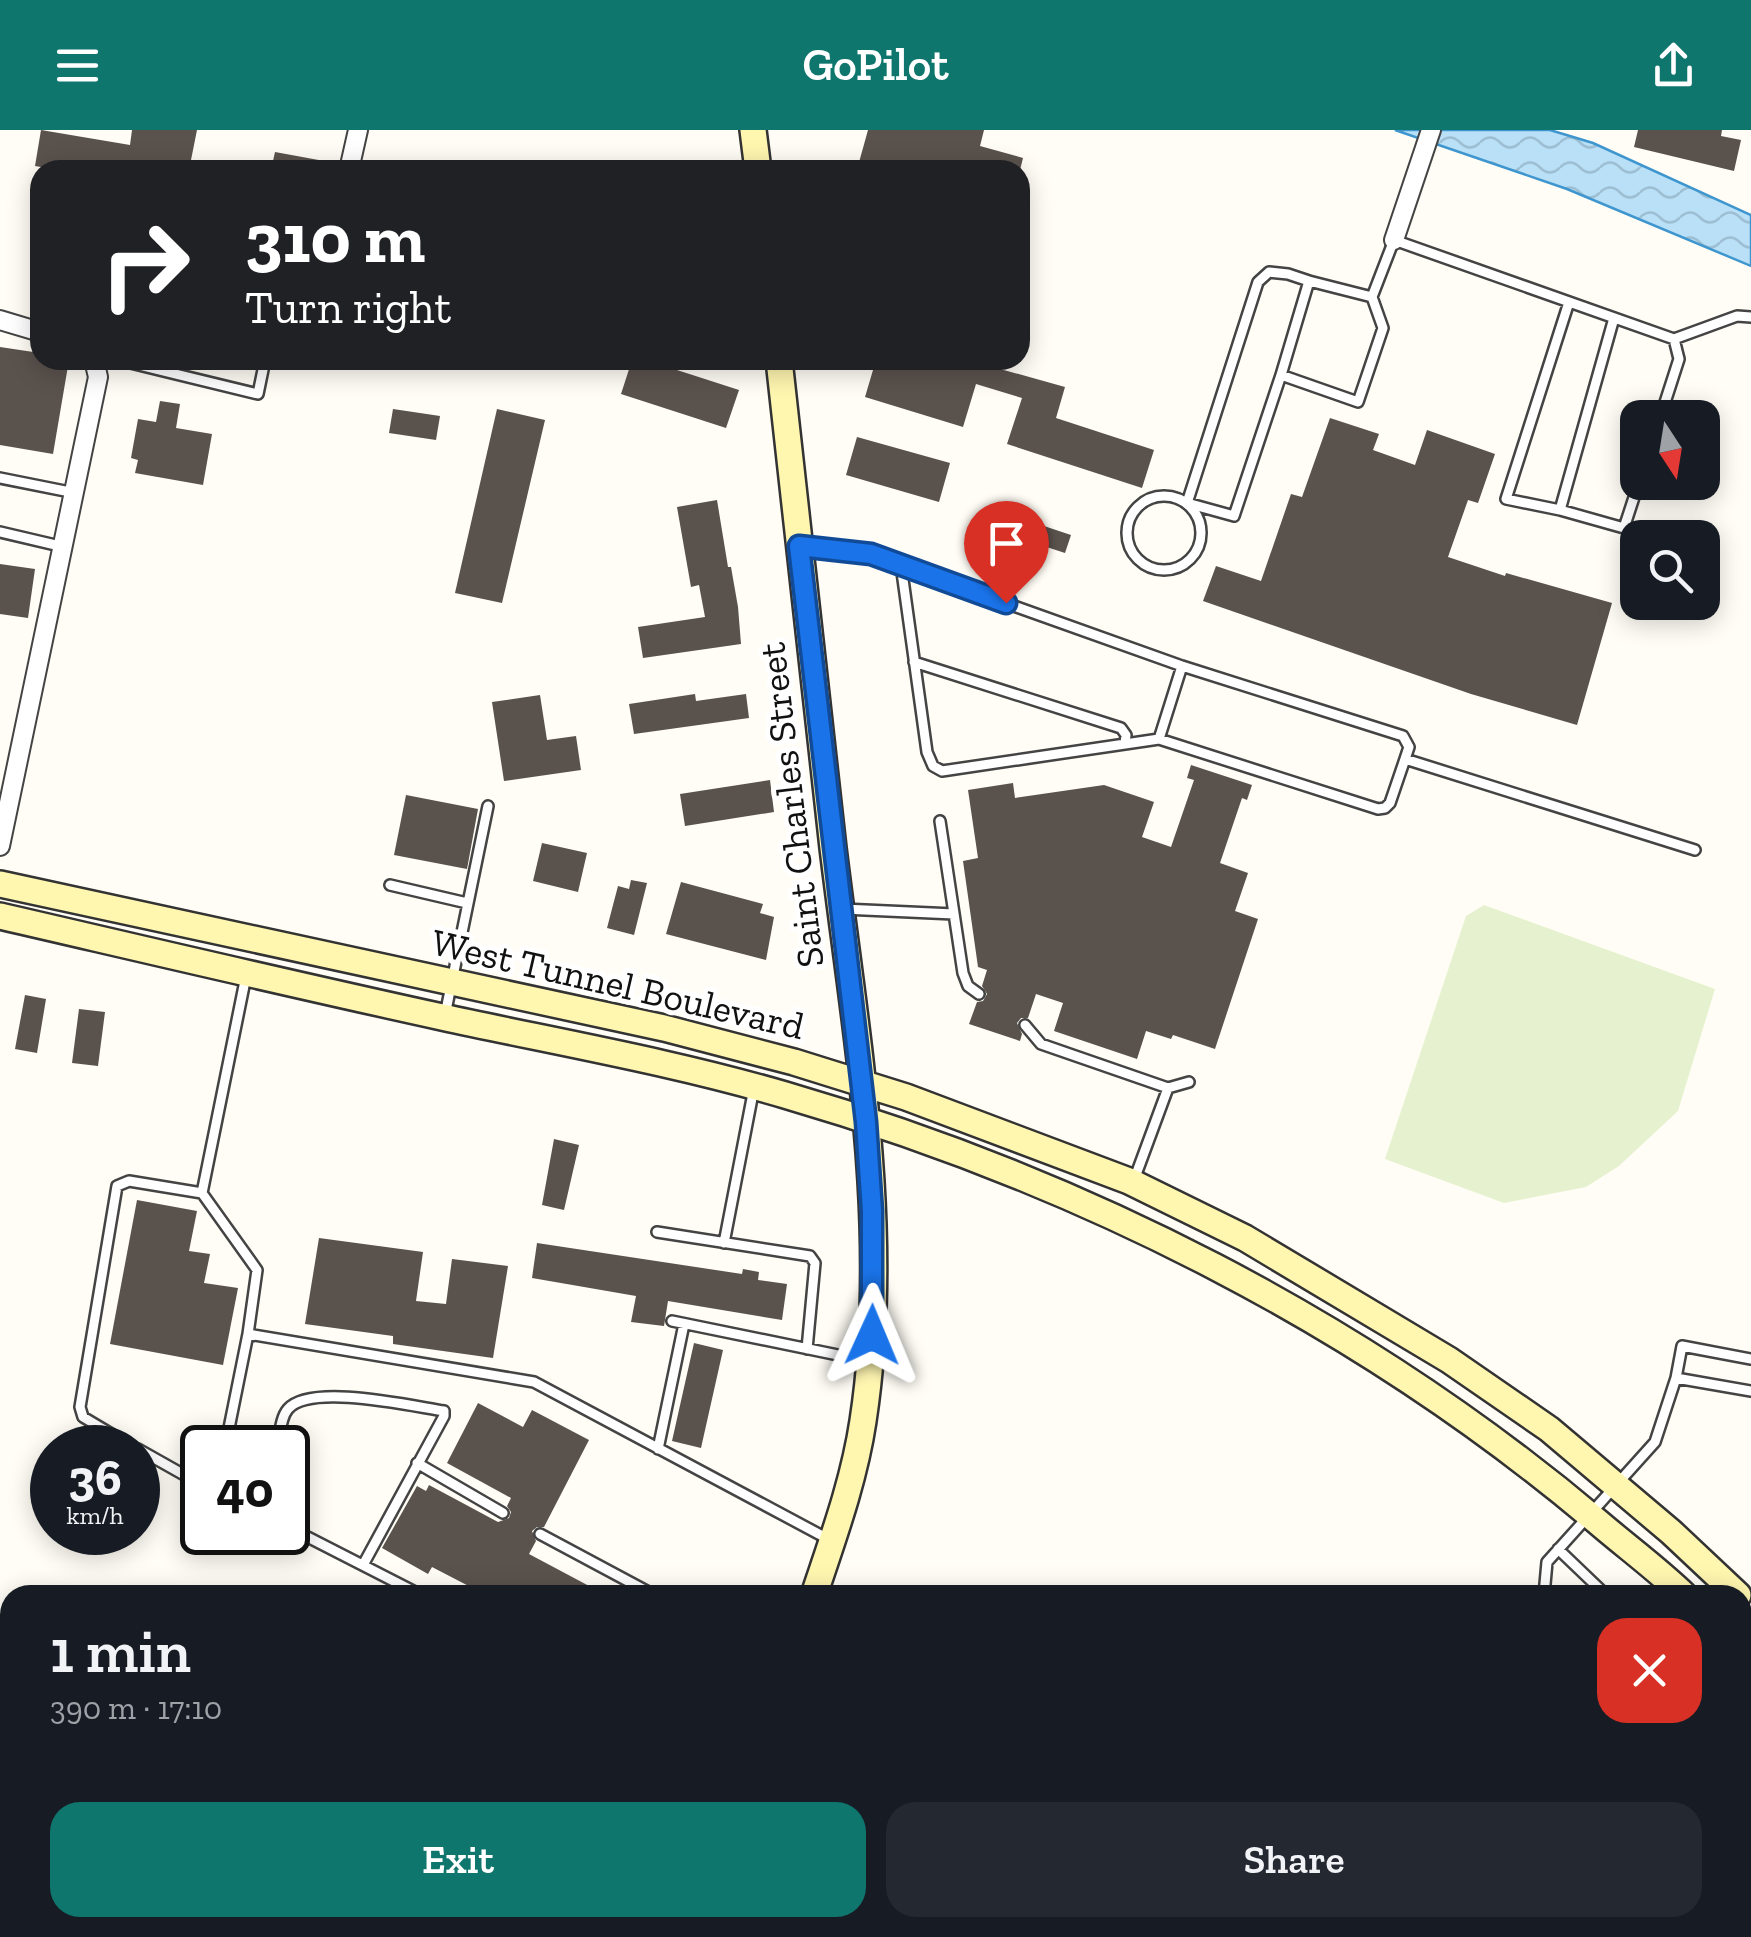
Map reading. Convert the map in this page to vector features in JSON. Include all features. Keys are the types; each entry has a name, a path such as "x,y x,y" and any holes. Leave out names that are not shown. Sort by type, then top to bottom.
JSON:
{"main road":[{"path":"753,130 757,160"},
{"name":"Saint Charles Street","path":"780,370 862,1083 872,1211 870,1362 862,1424 842,1512 817,1585"},
{"name":"West Tunnel Boulevard","path":"0,884 664,1028 862,1083 1133,1183 1245,1238 1434,1350 1549,1429 1727,1585"},
{"name":"West Tunnel Boulevard","path":"0,916 754,1087 1027,1179 1241,1280 1364,1352 1467,1420 1589,1514 1672,1585"}],"street":[{"path":"351,160 358,130"},
{"path":"1394,240 1431,130"},
{"path":"0,320 30,329"},
{"path":"0,846 75,493 96,370"}],"lane":[{"path":"1282,375 1358,402 1383,328 1372,297 1394,240 1674,339 1736,316 1751,316"},
{"path":"1187,503 1258,282 1269,272 1288,274 1372,297"},
{"path":"1187,503 1196,512 1202,534 1194,556 1175,569 1152,568 1141,563 1128,541 1127,528 1139,506 1162,496 1234,516 1309,281"},
{"path":"1569,302 1506,499 1624,528 1633,500"},
{"path":"1560,510 1614,318"},
{"path":"1666,400 1679,359 1674,339"},
{"path":"158,370 258,394 263,370"},
{"path":"0,478 75,493"},
{"path":"0,532 64,546"},
{"path":"799,546 871,554 1182,666 1402,736 1409,747 1390,803 1378,809 1159,738 942,771 933,766 927,752 901,565"},
{"path":"914,662 1121,728 1126,735 1125,743"},
{"path":"1159,738 1182,666"},
{"path":"1405,759 1695,850"},
{"path":"444,1018 488,806"},
{"path":"940,820 965,981 979,994"},
{"path":"390,886 467,903"},
{"path":"841,909 954,914"},
{"path":"202,1193 247,973"},
{"path":"1025,1025 1041,1044 1168,1088 1189,1082"},
{"path":"724,1242 754,1087"},
{"path":"1133,1183 1168,1088"},
{"path":"95,1425 83,1418 80,1407 117,1186 129,1180 202,1193 257,1270 230,1425"},
{"path":"657,1232 814,1259 807,1349"},
{"path":"672,1321 870,1362"},
{"path":"658,1449 684,1324"},
{"path":"248,1334 534,1382 832,1542"},
{"path":"1545,1585 1547,1562 1655,1442 1682,1346 1751,1358"},
{"path":"1676,1378 1751,1391"},
{"path":"282,1425 290,1406 336,1395 444,1412 363,1565"},
{"path":"417,1463 503,1512"},
{"path":"540,1534 635,1585"},
{"path":"310,1538 402,1585"},
{"path":"1558,1549 1596,1585"}],"green space":[{"path":"1484,905 1715,989 1678,1111 1619,1166 1586,1187 1504,1203 1385,1159 1466,916"}],"water":[{"path":"1395,130 1550,130 1593,143 1751,215 1751,266 1567,189"}],"building":[{"path":"41,130 130,145 132,130 197,130 191,160 36,160"},
{"path":"868,130 984,130 980,146 1023,158 1022,160 860,160"},
{"path":"1638,130 1722,130 1721,136 1741,140 1734,171 1634,147"},
{"path":"275,152 319,160 273,160"},
{"path":"0,347 30,352 30,370 67,370 53,454 0,445"},
{"path":"629,370 677,370 739,390 726,428 621,394"},
{"path":"873,370 1004,370 1065,387 1056,418 1154,450 1142,488 1007,444 1022,398 976,384 963,427 865,397"},
{"path":"160,401 180,404 176,428 212,434 203,485 135,473 138,460 131,458 138,419 156,422"},
{"path":"393,409 440,416 436,440 389,433"},
{"path":"497,409 545,420 502,603 455,593"},
{"path":"1330,418 1379,434 1373,450 1415,465 1427,430 1495,454 1478,503 1468,500 1448,557 1612,603 1577,725 1471,694 1203,601 1216,566 1261,581 1291,494 1302,497"},
{"path":"857,437 950,463 939,502 846,475"},
{"path":"717,500 738,607 741,644 643,658 638,627 705,617 699,585 691,587 677,507"},
{"path":"1026,520 1071,535 1065,553 1019,538"},
{"path":"0,564 35,569 28,618 0,614"},
{"path":"695,694 696,701 746,694 749,718 634,734 629,704"},
{"path":"540,695 547,740 576,736 581,770 504,781 492,702"},
{"path":"1191,765 1252,785 1247,800 1242,798 1220,863 1248,873 1235,911 1258,919 1215,1049 1146,1031 1137,1059 1054,1031 1063,1003 1036,994 1028,1018 1017,1023 1022,1034 1020,1041 969,1024 977,1002 987,994 982,986 987,970 978,967 963,861 978,858 968,790 1013,783 1015,798 1104,785 1154,802 1142,837 1171,847 1194,780 1187,778"},
{"path":"770,780 774,812 685,826 680,794"},
{"path":"406,795 478,809 467,869 394,855"},
{"path":"542,843 587,853 578,892 533,881"},
{"path":"631,880 647,883 634,935 607,928 618,886 629,889"},
{"path":"681,882 763,904 760,913 774,917 766,960 666,934"},
{"path":"25,995 46,999 37,1053 15,1049"},
{"path":"79,1009 105,1012 98,1066 72,1063"},
{"path":"554,1139 579,1145 564,1210 542,1205"},
{"path":"137,1200 197,1211 189,1251 210,1254 204,1283 238,1288 223,1365 110,1344"},
{"path":"319,1238 423,1252 416,1301 446,1304 452,1259 508,1266 493,1358 393,1344 393,1336 305,1324"},
{"path":"537,1243 742,1274 743,1269 759,1272 758,1280 787,1284 782,1320 668,1301 664,1326 631,1322 636,1296 532,1278"},
{"path":"694,1343 723,1350 701,1448 672,1441"},
{"path":"478,1403 523,1427 532,1410 589,1440 544,1527 532,1531 536,1541 529,1554 587,1585 467,1585 432,1567 428,1574 382,1548 417,1486 426,1491 429,1485 498,1522 509,1518 507,1506 511,1498 447,1463"}],"route":[{"path":"872,1335 872,1211 866,1122 799,546 871,554 1006,603"}]}
